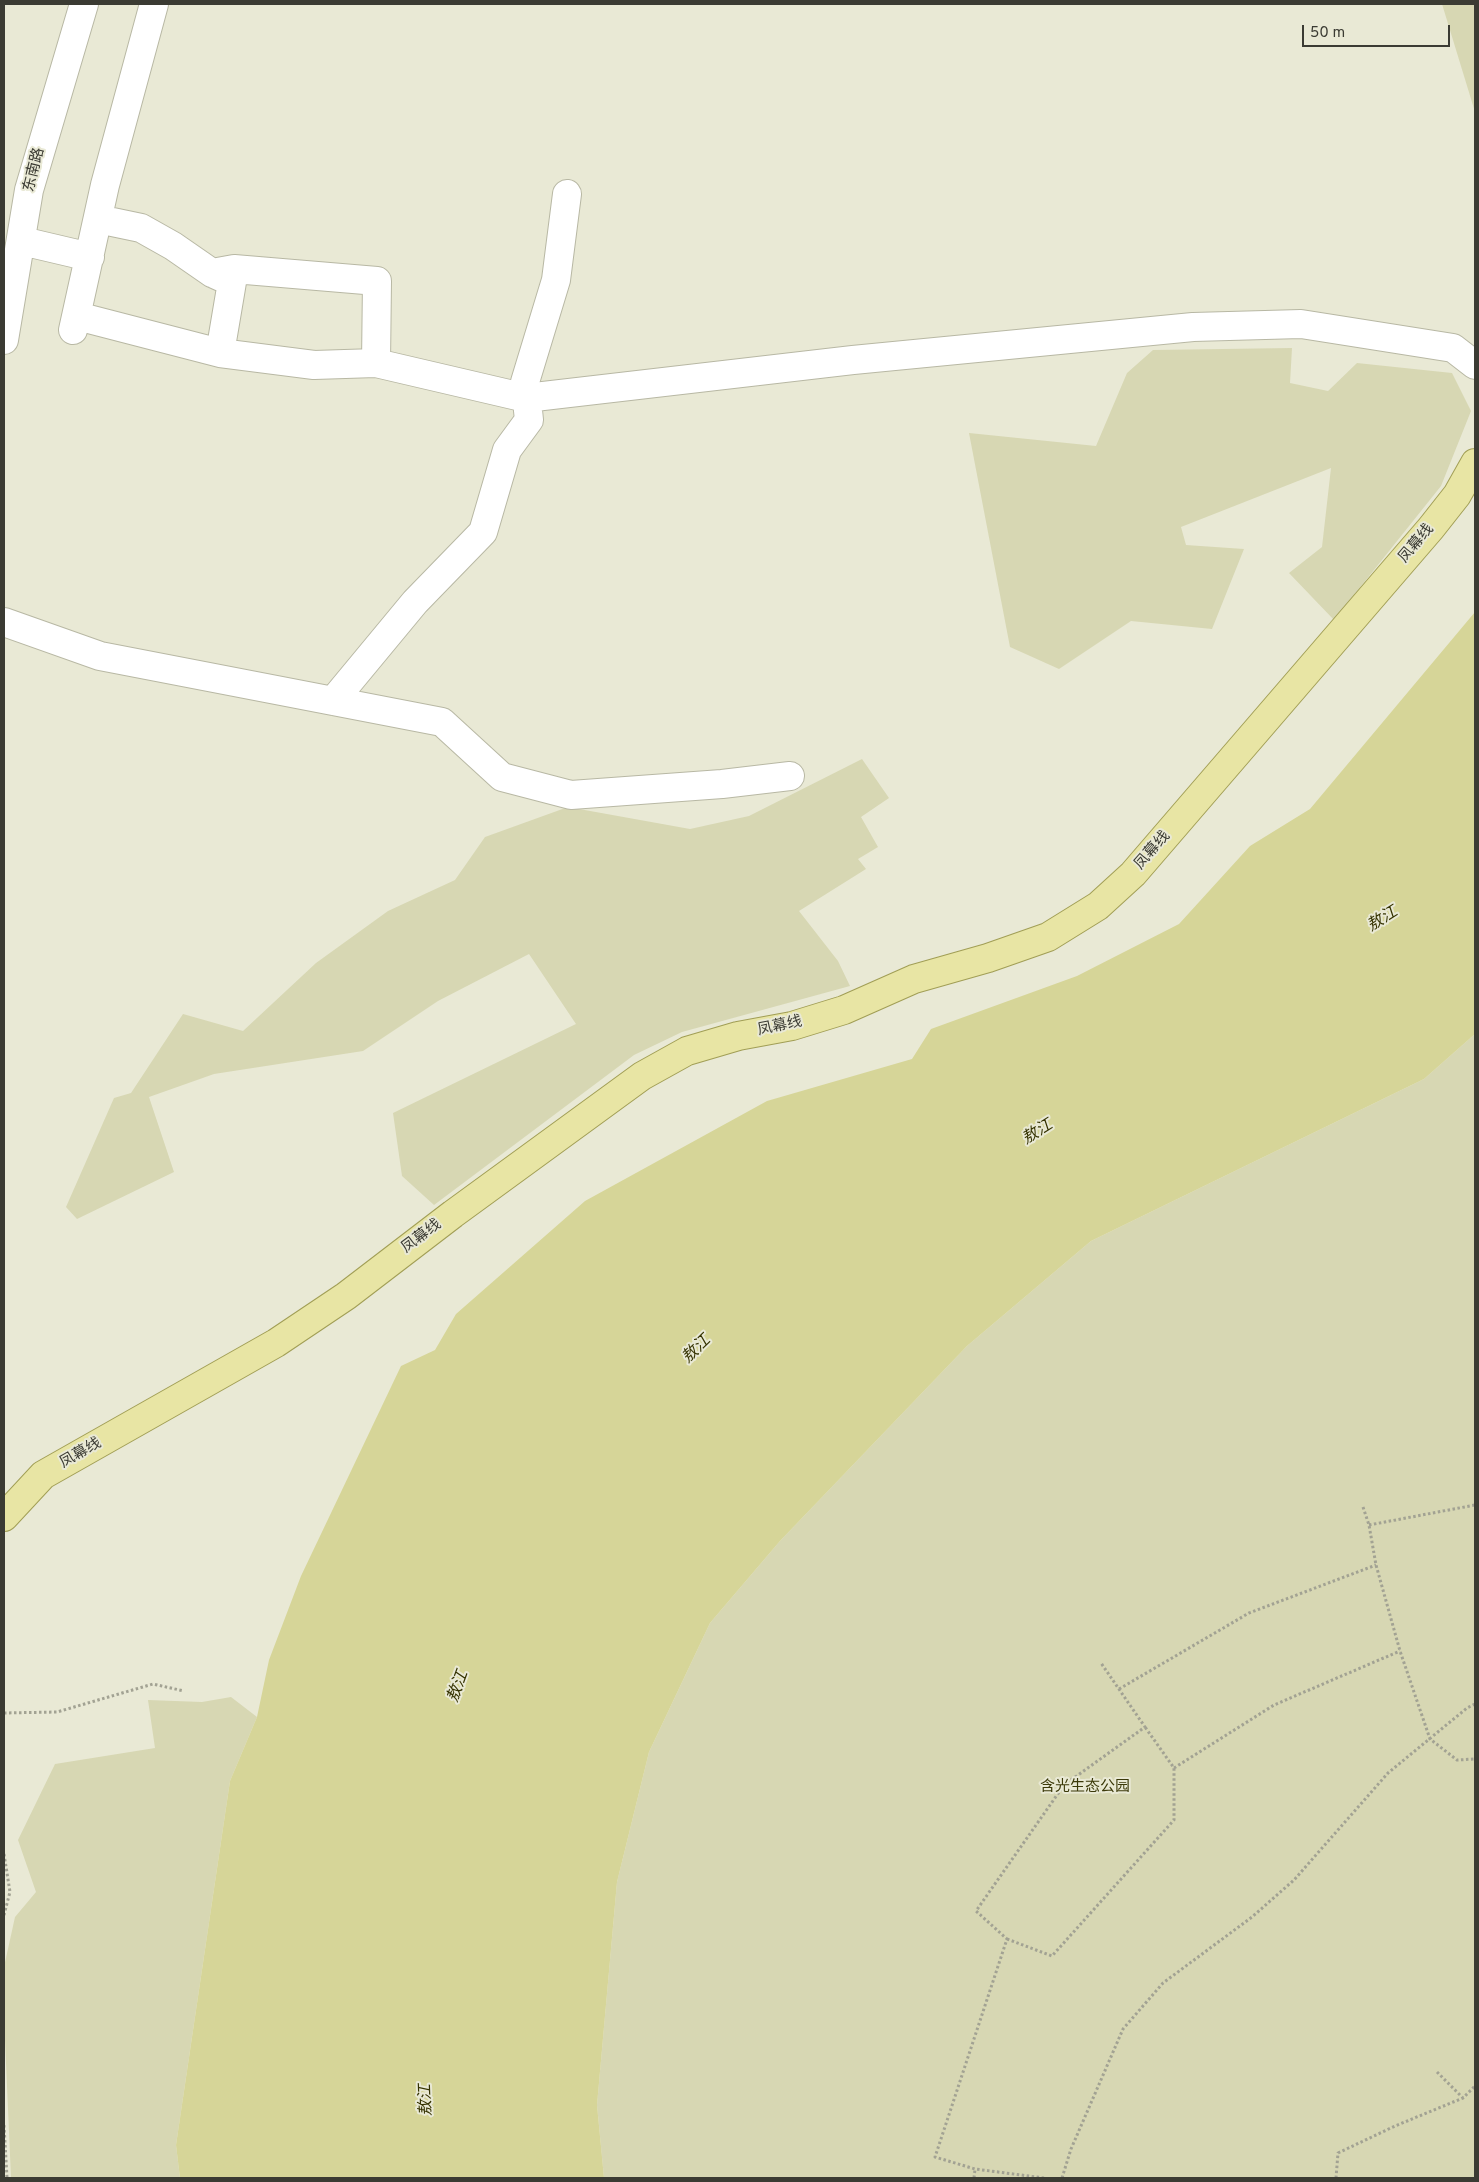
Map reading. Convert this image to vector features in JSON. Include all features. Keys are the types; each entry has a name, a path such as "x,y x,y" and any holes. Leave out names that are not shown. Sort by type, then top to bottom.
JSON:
{"main road":[{"name":"凤幕线","path":"8,1512 43,1475 276,1343 346,1296 642,1076 687,1051 738,1036 792,1026 844,1010 914,979 988,958 1048,937 1098,906 1133,874 1431,528 1457,495 1475,462"}],"street":[{"name":"东南路","path":"4,340 35,166 84,4"},
{"path":"154,4 105,185 75,323 220,353 314,366 376,362 526,398 853,360 1203,327 1301,324 1453,348 1475,365"},
{"path":"333,701 415,602 483,532 507,450 528,420 525,382 556,280 567,194"},
{"path":"98,218 141,228 173,246 212,273 232,282 220,353"},
{"path":"22,241 90,257"},
{"path":"212,273 234,269 377,281 376,362"},
{"path":"4,622 100,656 442,722 502,777 571,795 722,784 790,776"}],"path":[{"path":"1369,1525 1475,1505"},
{"path":"1363,1506 1369,1525 1376,1565 1400,1651 1430,1739 1457,1760 1475,1759"},
{"path":"1119,1689 1249,1613 1376,1565"},
{"path":"1174,1768 1274,1705 1400,1651"},
{"path":"1101,1663 1174,1768 1174,1820 1052,1956 1007,1939 976,1911 1064,1785 1144,1727"},
{"path":"4,1713 57,1712 153,1684 184,1691"},
{"path":"1062,2178 1071,2148 1123,2029 1163,1983 1252,1917 1294,1880 1388,1773 1475,1704"},
{"path":"4,1854 10,1892 4,1915"},
{"path":"1007,1939 935,2157 974,2169 1044,2178"},
{"path":"1437,2072 1463,2098"},
{"path":"1336,2178 1338,2154 1396,2126 1463,2098 1475,2086"},
{"path":"4,2125 7,2178"},
{"path":"974,2169 974,2178"}],"green space":[{"path":"1442,4 1475,4 1475,112"},
{"path":"1292,348 1290,383 1328,391 1357,363 1452,373 1471,411 1441,486 1334,620 1289,573 1322,547 1331,468 1181,527 1186,545 1244,549 1212,629 1131,621 1059,669 1010,647 969,433 1096,446 1127,373 1153,350"},
{"path":"862,759 889,798 861,817 878,847 858,859 866,869 799,911 838,961 850,986 682,1032 634,1055 434,1205 402,1176 393,1113 576,1024 529,954 438,1001 363,1051 214,1074 149,1097 174,1172 77,1219 66,1207 114,1098 131,1093 183,1014 243,1031 316,963 388,911 455,880 485,837 568,807 690,829 749,816"},
{"name":"含光生态公园","path":"1475,1034 1475,2178 604,2178 597,2105 617,1882 649,1752 710,1623 780,1541 967,1346 1091,1241 1424,1079"},
{"path":"231,1697 257,1717 230,1781 176,2145 180,2178 11,2178 4,1967 15,1917 36,1892 18,1840 55,1764 155,1748 148,1700 202,1702"}],"water":[{"name":"敖江","path":"1475,612 1475,1034 1424,1079 1091,1241 967,1346 780,1541 710,1623 649,1752 617,1882 597,2105 604,2178 180,2178 176,2145 230,1781 257,1717 269,1660 301,1576 401,1366 435,1350 456,1314 585,1201 767,1101 912,1059 931,1029 1077,976 1179,924 1250,846 1310,809"}]}
